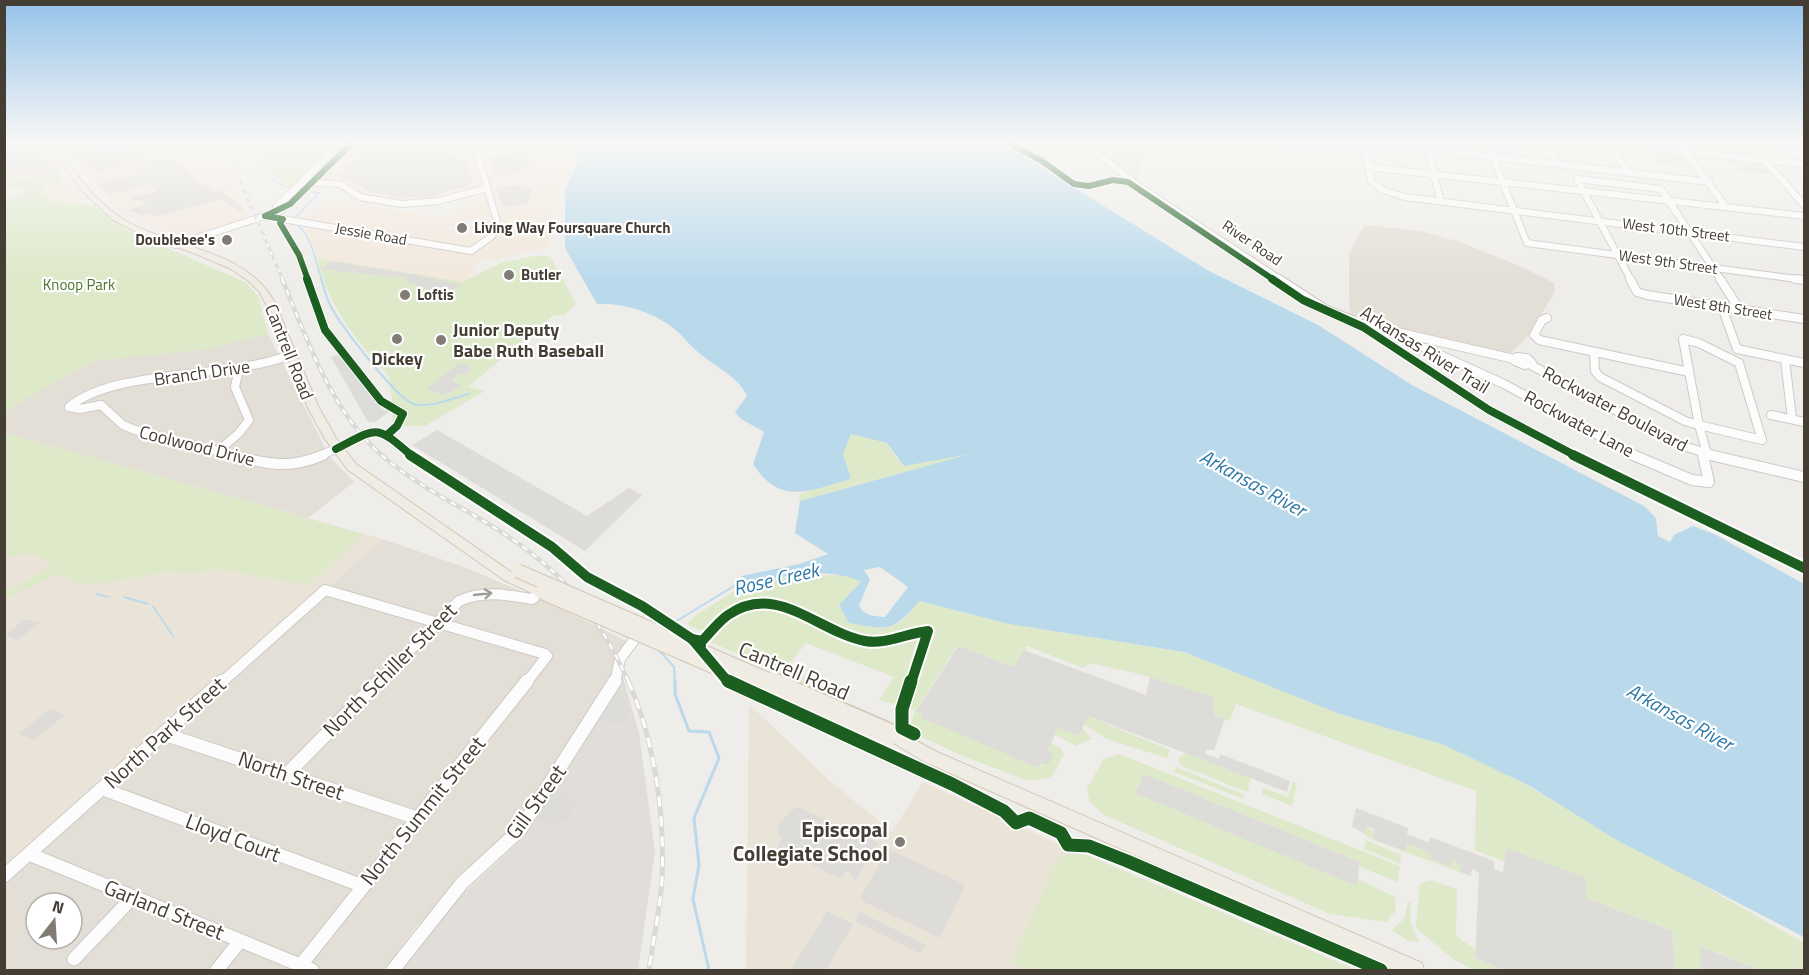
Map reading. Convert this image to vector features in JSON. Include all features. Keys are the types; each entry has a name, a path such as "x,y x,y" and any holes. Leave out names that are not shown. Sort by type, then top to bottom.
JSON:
{"main road":[{"name":"Cantrell Road","path":"86,188 115,217 175,245 236,269 255,282 270,304 314,410 336,449 361,475 487,562 1414,970"},
{"name":"Cantrell Road","path":"513,574 539,594 888,737"}],"street":[{"path":"265,216 295,188"},
{"path":"175,245 265,216 287,206 305,188"},
{"path":"347,188 360,197 402,204 438,201 486,188"},
{"name":"Jessie Road","path":"265,216 471,251 492,236 498,225 488,188"},
{"name":"River Road","path":"1144,188 1310,300 1349,319"},
{"name":"West 10th Street","path":"1381,188 1405,197 1441,202 1804,247"},
{"path":"1438,188 1441,202"},
{"path":"1504,188 1512,211"},
{"path":"1561,188 1804,216"},
{"path":"1658,188 1740,310"},
{"path":"1713,188 1726,207"},
{"path":"1790,188 1804,205"},
{"path":"1584,191 1616,255"},
{"name":"West 9th Street","path":"1512,211 1524,240 1532,244 1804,280"},
{"name":"West 8th Street","path":"1616,255 1635,289 1641,294 1804,319"},
{"path":"1722,307 1735,347 1741,351 1804,363"},
{"path":"1547,318 1542,320 1535,332 1534,335 1539,340 1689,372"},
{"name":"Rockwater Boulevard","path":"1349,319 1514,359 1521,364 1531,364 1664,438 1705,454 1804,477"},
{"path":"1594,352 1595,371 1600,377 1685,421 1701,427 1762,440 1739,363 1700,343 1683,339 1701,427 1705,454"},
{"name":"Rockwater Lane","path":"1425,348 1504,384 1593,434 1689,480 1708,482 1705,454"},
{"name":"Branch Drive","path":"101,405 75,409 71,408 70,404 88,393 266,364 290,355"},
{"path":"1785,359 1792,419"},
{"path":"218,451 239,433 249,420 235,387 239,368"},
{"path":"101,405 105,395 114,388"},
{"name":"Coolwood Drive","path":"101,405 123,425 135,430 279,466 308,461 336,449"},
{"path":"1771,415 1804,422"},
{"name":"North Park Street","path":"4,876 325,590 436,621"},
{"name":"North Schiller Street","path":"286,775 436,621 459,601 472,595 493,592 528,599 539,594"},
{"name":"Gill Street","path":"393,970 462,884 520,830 614,687 620,659 651,614"},
{"name":"North Summit Street","path":"306,968 363,886 547,656 541,651 436,621"},
{"name":"North Street","path":"164,734 417,818"},
{"name":"Lloyd Court","path":"103,789 363,886"},
{"name":"Garland Street","path":"29,854 306,968"},
{"path":"74,959 133,897"},
{"path":"217,970 240,941"}],"shaded area":[{"path":"41,188 76,188 86,200 71,203 53,202"},
{"path":"100,188 237,188 251,218 182,238 123,213"},
{"path":"102,188 133,188 108,195"},
{"path":"156,188 220,190 244,209 238,211 222,199 155,217 151,213 142,216 128,210 146,204 140,199 132,201 129,198 158,191"},
{"path":"353,188 475,188 445,196 402,202 364,196"},
{"path":"364,188 458,188 434,196 403,198 369,192"},
{"path":"489,188 560,188 549,247 499,259 477,260 470,278 463,282 318,258 305,226 299,220 332,200 444,218 479,198 488,196 494,216 455,223 445,229 490,236 499,228"},
{"path":"496,188 532,188 528,204 503,207"},
{"path":"1364,225 1421,231 1460,242 1520,266 1554,283 1555,292 1525,340 1509,354 1350,315 1349,254"},
{"path":"331,261 418,275 460,285 447,296 404,280 406,276 392,277 322,269"},
{"path":"268,334 329,456 354,482 308,518 5,433 4,411 94,360 206,349"},
{"path":"341,354 382,409 390,411 375,422 368,422 331,357"},
{"path":"461,362 469,367 470,371 465,375 458,374 452,381 463,386 443,395 426,389"},
{"path":"437,430 587,516 629,488 642,495 585,551 412,445"},
{"path":"4,433 382,539 5,876 4,876"},
{"path":"382,539 464,567 554,605 626,641 603,694 513,831 416,927 384,970 5,970 4,876"},
{"path":"25,619 40,623 17,640 5,635"},
{"path":"958,646 1014,667 1024,650 1146,695 1150,677 1213,697 1214,715 1225,719 1214,750 1205,750 1206,754 1219,759 1220,754 1290,781 1287,792 1088,716 1079,736 1058,728 1048,750 1054,753 1048,765 1041,764 1039,768 922,718 922,713 916,711"},
{"path":"622,674 639,733 655,852 638,970 402,970 454,902 524,837 613,696"},
{"path":"619,690 629,713 621,725 599,720"},
{"name":"Episcopal Collegiate School","path":"749,704 831,782 892,832 923,782 1100,863 1356,970 746,970"},
{"path":"50,709 65,715 34,740 18,734"},
{"path":"1144,774 1360,862 1357,886 1135,793"},
{"path":"555,791 570,796 567,800 577,803 565,821 557,819 553,824 536,818"},
{"path":"798,807 878,843 854,883 853,875 847,871 840,879 777,847 781,839 777,831 779,824 790,811"},
{"path":"1356,808 1408,828 1407,834 1429,843 1430,837 1494,861 1494,869 1503,873 1506,848 1586,878 1586,898 1672,931 1675,970 1504,970 1475,958 1479,873 1472,868 1471,876 1460,872 1461,864 1452,860 1451,867 1431,859 1430,853 1407,844 1405,851 1373,839 1375,829 1366,826 1364,834 1352,826"},
{"path":"888,849 966,885 940,938 862,901 861,896"},
{"path":"827,911 853,924 826,970 791,970"},
{"path":"860,912 926,945 921,954 855,921"},
{"path":"1701,947 1760,970 1700,970"}],"green space":[{"name":"Knoop Park","path":"16,188 41,188 53,202 93,205 131,232 245,282 258,296 268,334 206,349 94,361 5,411 5,203 28,191"},
{"name":"Junior Deputy Babe Ruth Baseball","path":"533,256 550,256 576,304 563,316 554,315 468,387 485,391 425,426 392,426 388,376 356,338 342,317 324,282 318,258 463,282 500,263"},
{"path":"5,433 364,534 309,585 219,569 191,573 165,571 119,581 76,584 60,573 5,599 5,593 41,573 51,563 40,557 28,555 17,555 5,559"},
{"path":"851,434 887,443 896,458 974,453 800,501 799,494 851,479 843,454"},
{"path":"846,575 862,582 839,605 849,623 889,627 903,619 918,601 1009,624 1184,652 1340,714 1444,745 1514,778 1804,943 1804,970 1760,970 1702,947 1700,970 1675,970 1672,931 1586,898 1506,848 1505,862 1475,850 1476,791 1236,704 1230,721 1214,715 1213,697 1139,674 1090,663 1083,668 1027,646 1014,667 957,646 916,710 1039,768 1053,753 1048,750 1050,743 1060,747 1064,755 1051,777 1029,781 965,757 909,731 915,710 879,700 894,677 806,643 785,670 829,689 825,694 700,637 706,633 687,624 696,615 735,591 743,583 796,576"},
{"path":"1087,716 1170,750 1167,758 1107,739 1084,724"},
{"path":"1058,727 1079,736 1082,728 1092,739 1076,746 1054,734"},
{"path":"1185,753 1251,778 1247,792 1180,765 1179,758"},
{"path":"1119,754 1400,866 1398,882 1360,867 1360,862 1144,774 1137,788 1357,885 1358,879 1395,897 1396,910 1386,922 1330,914 1104,815 1090,802 1087,788 1104,759"},
{"path":"1176,767 1245,795 1244,799 1174,772"},
{"path":"1293,782 1297,783 1292,806 1262,794 1263,788 1288,797"},
{"path":"1366,826 1405,850 1406,844 1430,853 1451,867 1452,859 1462,864 1460,872 1370,839 1364,834"},
{"path":"1366,840 1401,855 1400,864 1364,849"},
{"path":"1074,853 1087,855 1356,970 1031,970 1012,962 1054,867 1060,858"},
{"path":"1429,880 1457,889 1456,936 1478,951 1476,959 1504,970 1474,970 1453,959 1416,928 1420,884"},
{"path":"1408,902 1411,903 1410,921 1419,942 1408,941 1392,930 1404,919"}],"water":[{"name":"Arkansas River","path":"566,188 1076,188 1209,271 1318,325 1412,385 1644,506 1656,518 1658,536 1670,542 1674,535 1693,526 1716,535 1804,584 1804,937 1613,838 1530,786 1444,745 1340,714 1184,652 1009,624 919,601 902,619 888,627 849,623 839,605 861,582 848,577 820,573 748,582 741,576 799,564 828,554 795,533 800,501 970,454 904,466 887,443 851,434 843,454 851,479 797,492 785,491 774,486 753,464 764,432 741,419 735,412 747,396 739,384 699,353 664,321 646,312 627,307 597,304 565,248","holes":["880,567 908,587 885,617 867,614 859,606 870,579 864,570"]}],"waterway":[{"path":"295,218 319,193 312,192"},
{"path":"294,223 300,227 309,240 322,280"},
{"path":"321,279 327,299 345,328 382,376 406,399 414,404 428,405 469,394"},
{"name":"Rose Creek","path":"665,628 734,586 748,582"},
{"path":"97,594 108,597"},
{"path":"124,597 148,604"},
{"path":"153,606 173,636"},
{"name":"Rose Creek","path":"657,648 674,667 675,683"},
{"name":"Rose Creek","path":"675,683 675,694 689,731 709,732 719,758 694,818 699,865 693,899 709,970"}],"railway":[{"path":"243,188 283,280"},
{"path":"282,279 320,369 359,432 376,450 401,470 508,536 552,570 587,609 602,631 629,683"},
{"path":"628,681 645,728 651,753 662,830 661,891 649,970"}],"cycle path":[{"path":"265,216 290,204 306,188"},
{"name":"Arkansas River Trail","path":"1138,188 1303,300 1363,327 1489,410 1553,445 1804,568"},
{"path":"265,216 283,219 280,223 299,255 325,330 381,401 403,414 397,426 387,435"},
{"path":"336,449 370,432 385,433 412,456 552,547 587,577 642,606 701,645"},
{"path":"692,639 702,641 728,615 746,605 763,602 797,611 848,636 865,641 890,640 928,631 902,709 902,728 914,734"},
{"path":"692,639 729,683 952,784 1004,811 1016,823 1029,818 1061,833 1068,845 1089,846 1127,861 1381,970"}],"place":[{"name":"Living Way Foursquare Church","path":"462,228"},
{"name":"Doublebee's","path":"227,240"},
{"name":"Butler","path":"509,275"},
{"name":"Loftis","path":"405,295"},
{"name":"Dickey","path":"397,339"},
{"name":"Junior Deputy Babe Ruth Baseball","path":"441,340"},
{"name":"Episcopal Collegiate School","path":"900,842"}]}
